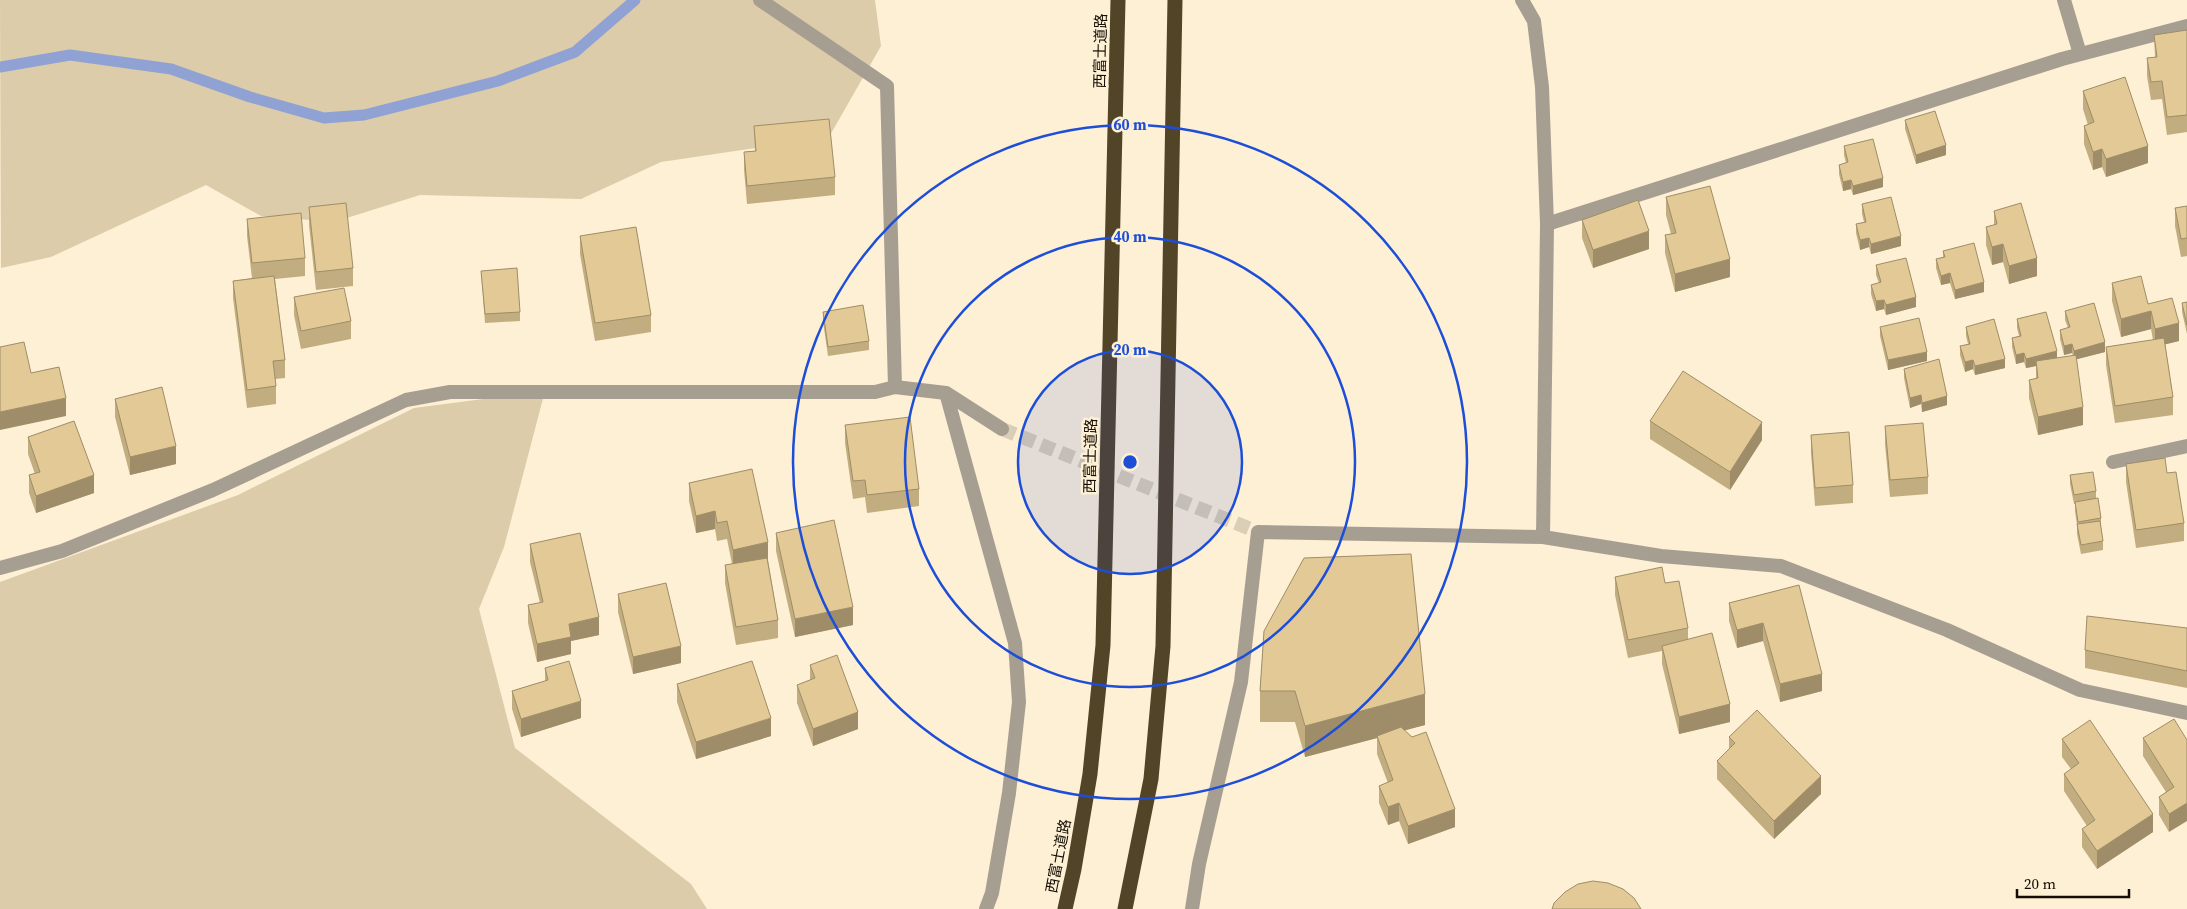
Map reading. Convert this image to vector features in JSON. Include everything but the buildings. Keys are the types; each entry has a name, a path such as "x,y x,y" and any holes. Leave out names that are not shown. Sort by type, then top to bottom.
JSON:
{"highway":[{"name":"西富士道路","path":"1065,909 1074,870 1090,774 1103,645 1118,0"},
{"path":"1125,909 1151,780 1163,646 1175,0"}],"street":[{"path":"760,0 886,86 895,387"},
{"path":"1522,0 1534,21 1542,87 1548,224 1543,536"},
{"path":"2064,0 2080,54"},
{"path":"1548,224 2080,54 2187,26"},
{"path":"0,568 62,551 213,490 406,400 450,392 875,392 895,387 946,393 1002,429"},
{"path":"946,393 1015,643 1019,702 1010,784 992,893 986,909"},
{"path":"2113,462 2187,446"},
{"path":"1192,909 1199,864 1241,682 1258,532 1543,536 1661,556 1780,566 1947,630 2080,690 2187,713"}],"shaded area":[{"path":"0,0 875,0 881,46 829,137 661,162 581,199 420,195 334,222 261,216 206,185 51,257 1,268"},
{"path":"545,391 504,547 479,609 515,748 691,884 707,909 0,909 0,582 238,495 414,408"}],"waterway":[{"path":"0,67 70,55 171,69 250,97 324,118 364,115 498,81 575,52 635,0"}],"tunnel":[{"path":"1002,429 1258,532"}]}
